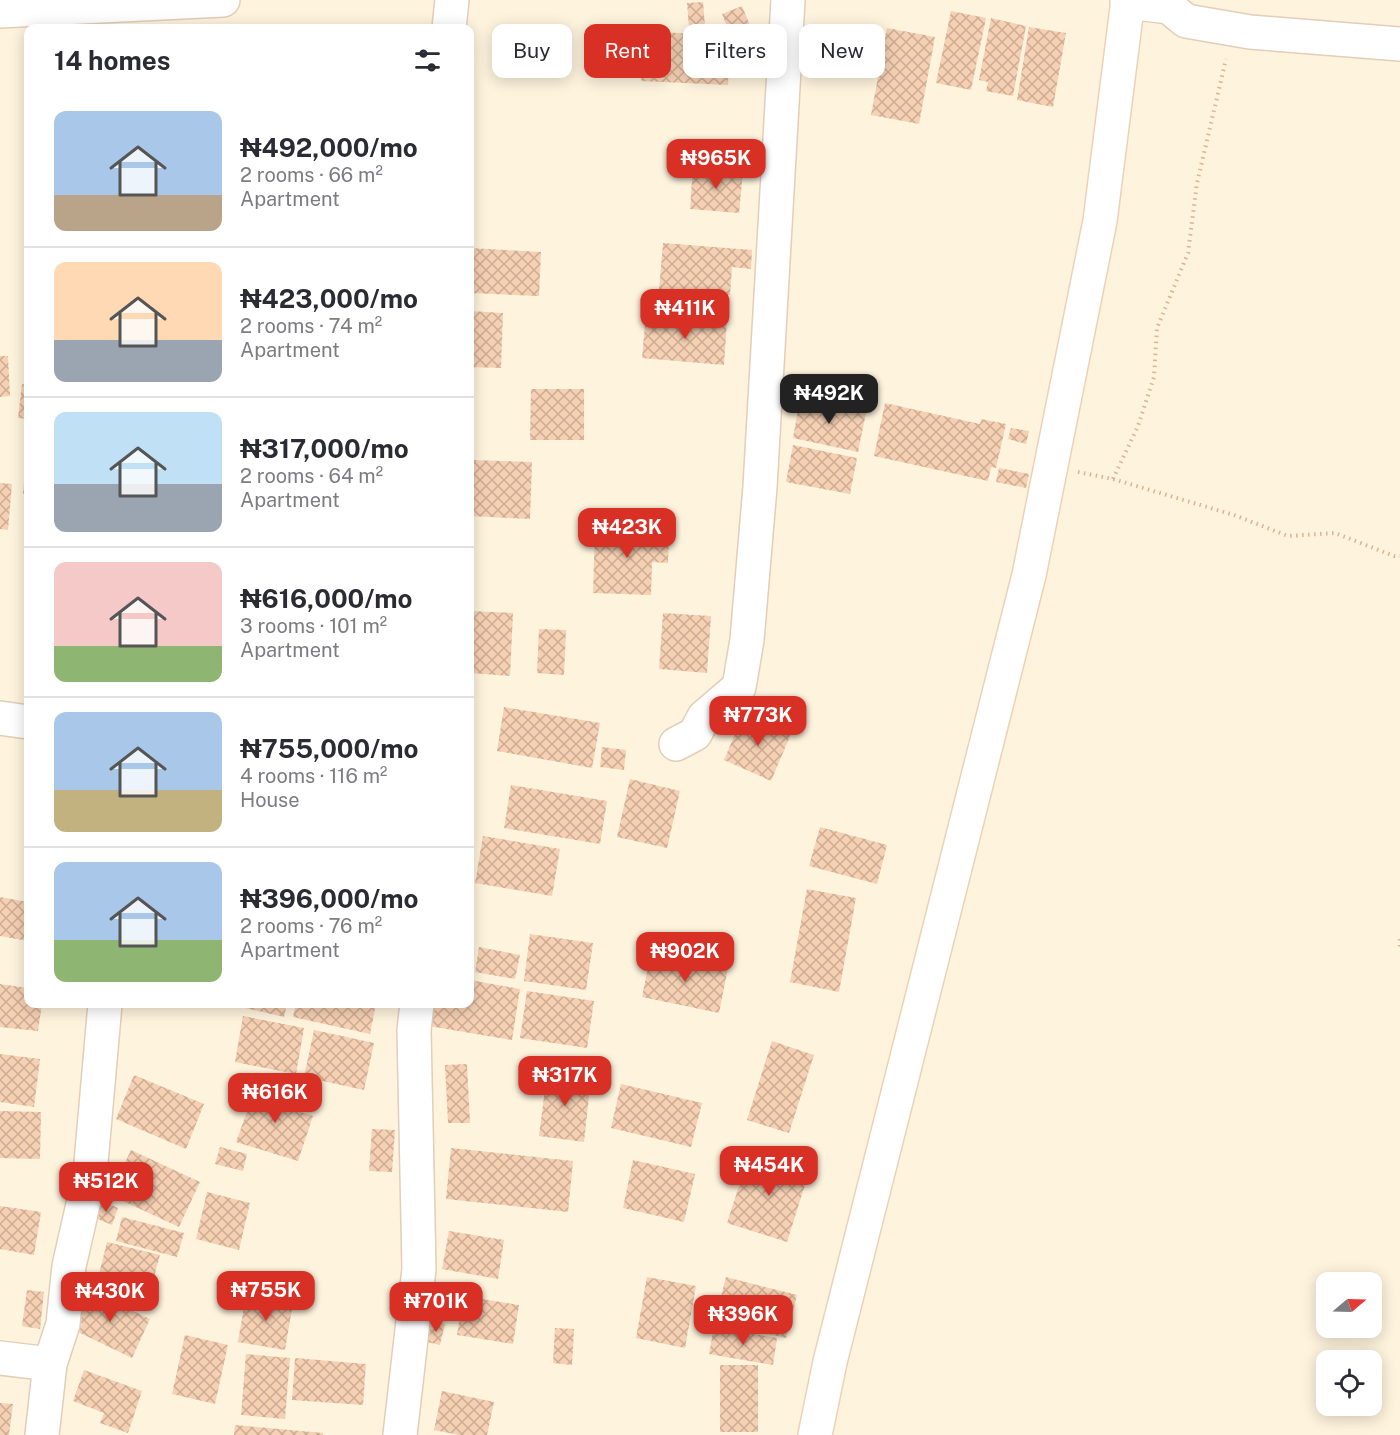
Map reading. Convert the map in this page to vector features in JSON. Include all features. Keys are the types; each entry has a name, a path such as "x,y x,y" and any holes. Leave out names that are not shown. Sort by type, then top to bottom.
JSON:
{"street":[{"path":"0,11 223,0"},
{"path":"449,24 452,0"},
{"path":"676,744 695,734 704,717 739,687 747,640 760,487 788,0"},
{"path":"815,1435 830,1362 1029,574 1100,221 1128,1 1169,7 1186,21 1250,32 1400,44"},
{"path":"0,718 24,721"},
{"path":"42,1435 50,1364 63,1324 69,1266 90,1174 105,1008"},
{"path":"400,1435 419,1269 414,1030 417,1008"},
{"path":"0,1358 50,1364"}],"path":[{"path":"1113,479 1138,426 1154,377 1157,328 1188,253 1197,183 1227,53 1250,32"},
{"path":"1051,467 1113,479 1234,514 1288,536 1335,533 1394,556 1400,556"},
{"path":"1400,939 1400,949"}],"building":[{"path":"703,2 705,24 689,24 687,3"},
{"path":"742,6 749,24 726,24 722,14"},
{"path":"951,11 986,18 971,90 936,83"},
{"path":"991,18 1026,26 1013,96 986,91 988,82 979,80"},
{"path":"1029,27 1066,33 1053,107 1017,100"},
{"path":"887,28 935,37 919,124 871,115 878,78 885,78"},
{"path":"671,33 683,33 683,78 728,78 728,85 641,81 641,78 671,78"},
{"path":"693,166 743,171 739,213 690,209"},
{"path":"663,243 752,250 751,269 732,267 730,295 659,290"},
{"path":"474,248 541,252 539,296 474,293"},
{"path":"474,311 503,313 501,368 474,367"},
{"path":"646,314 727,321 724,365 642,358"},
{"path":"0,356 8,356 10,396 0,397"},
{"path":"22,384 24,384 24,419 18,418"},
{"path":"531,389 584,389 584,440 530,440"},
{"path":"800,399 866,413 858,452 793,438"},
{"path":"885,403 980,424 981,419 1006,424 996,468 991,467 988,481 874,456"},
{"path":"1011,428 1029,431 1026,444 1008,439"},
{"path":"793,445 857,458 850,494 786,482"},
{"path":"474,460 532,462 530,519 474,516"},
{"path":"999,468 1029,474 1026,488 996,482"},
{"path":"0,483 12,484 8,530 0,529"},
{"path":"595,526 654,528 654,533 669,534 668,563 652,562 651,595 593,593"},
{"path":"474,611 513,613 510,676 474,673"},
{"path":"663,613 711,616 707,673 659,669"},
{"path":"539,629 566,630 564,675 537,673"},
{"path":"504,707 600,723 592,768 497,751"},
{"path":"744,713 791,734 771,781 724,760"},
{"path":"602,747 626,750 624,770 600,767"},
{"path":"630,779 680,791 667,848 617,837"},
{"path":"511,785 607,801 600,844 504,828"},
{"path":"820,827 887,845 877,884 809,866"},
{"path":"483,836 560,849 552,896 475,883"},
{"path":"807,889 856,898 839,992 790,982"},
{"path":"0,897 24,901 24,940 0,936"},
{"path":"530,934 593,943 586,990 524,981"},
{"path":"479,947 520,955 515,979 475,972"},
{"path":"651,953 728,968 719,1013 642,997"},
{"path":"474,981 520,989 512,1040 429,1026 431,1008 474,1008"},
{"path":"0,984 24,987 24,1008 41,1008 38,1031 0,1027"},
{"path":"527,991 594,1001 587,1048 520,1038"},
{"path":"245,1008 286,1008 284,1017"},
{"path":"295,1008 375,1008 370,1034 293,1017"},
{"path":"243,1016 304,1028 296,1074 235,1062"},
{"path":"314,1030 374,1043 364,1090 304,1077"},
{"path":"772,1041 814,1055 789,1133 747,1120"},
{"path":"0,1054 40,1059 34,1107 0,1102"},
{"path":"467,1064 470,1123 448,1123 445,1065"},
{"path":"547,1073 591,1078 584,1142 539,1136"},
{"path":"134,1075 204,1104 186,1149 116,1119"},
{"path":"257,1084 302,1100 298,1111 313,1116 298,1161 236,1142"},
{"path":"621,1084 702,1103 691,1147 611,1128"},
{"path":"0,1111 41,1112 40,1159 0,1158"},
{"path":"372,1129 395,1130 392,1172 369,1171"},
{"path":"220,1147 247,1154 243,1171 215,1164"},
{"path":"451,1148 573,1161 568,1212 446,1199"},
{"path":"131,1150 200,1182 179,1227 110,1195"},
{"path":"749,1155 775,1164 778,1156 811,1166 787,1242 727,1223"},
{"path":"633,1160 695,1174 684,1222 623,1208"},
{"path":"207,1192 250,1203 239,1250 196,1239"},
{"path":"100,1200 118,1208 112,1225 93,1217"},
{"path":"0,1206 41,1212 34,1255 0,1249"},
{"path":"122,1217 184,1233 177,1257 116,1241"},
{"path":"449,1231 504,1240 498,1279 442,1269"},
{"path":"107,1242 160,1255 148,1299 96,1286"},
{"path":"647,1277 696,1286 685,1348 636,1338"},
{"path":"726,1277 797,1295 786,1338 715,1321"},
{"path":"86,1289 150,1319 132,1358 78,1332 82,1324 72,1319"},
{"path":"27,1290 44,1292 40,1329 22,1326"},
{"path":"246,1295 293,1303 285,1350 238,1342"},
{"path":"463,1296 519,1305 513,1344 457,1335"},
{"path":"432,1321 445,1324 440,1345 427,1342"},
{"path":"714,1327 777,1338 773,1365 709,1354"},
{"path":"555,1328 574,1329 572,1365 553,1363"},
{"path":"185,1335 228,1345 215,1404 172,1394"},
{"path":"246,1354 290,1358 285,1419 241,1415"},
{"path":"295,1358 366,1364 363,1405 292,1400"},
{"path":"720,1365 758,1365 758,1432 720,1432"},
{"path":"84,1370 142,1391 128,1433 100,1423 104,1413 73,1401"},
{"path":"442,1391 494,1402 487,1435 459,1435 434,1430"},
{"path":"0,1403 13,1404 9,1435 0,1435"},
{"path":"235,1425 323,1433 323,1435 234,1435"}]}
